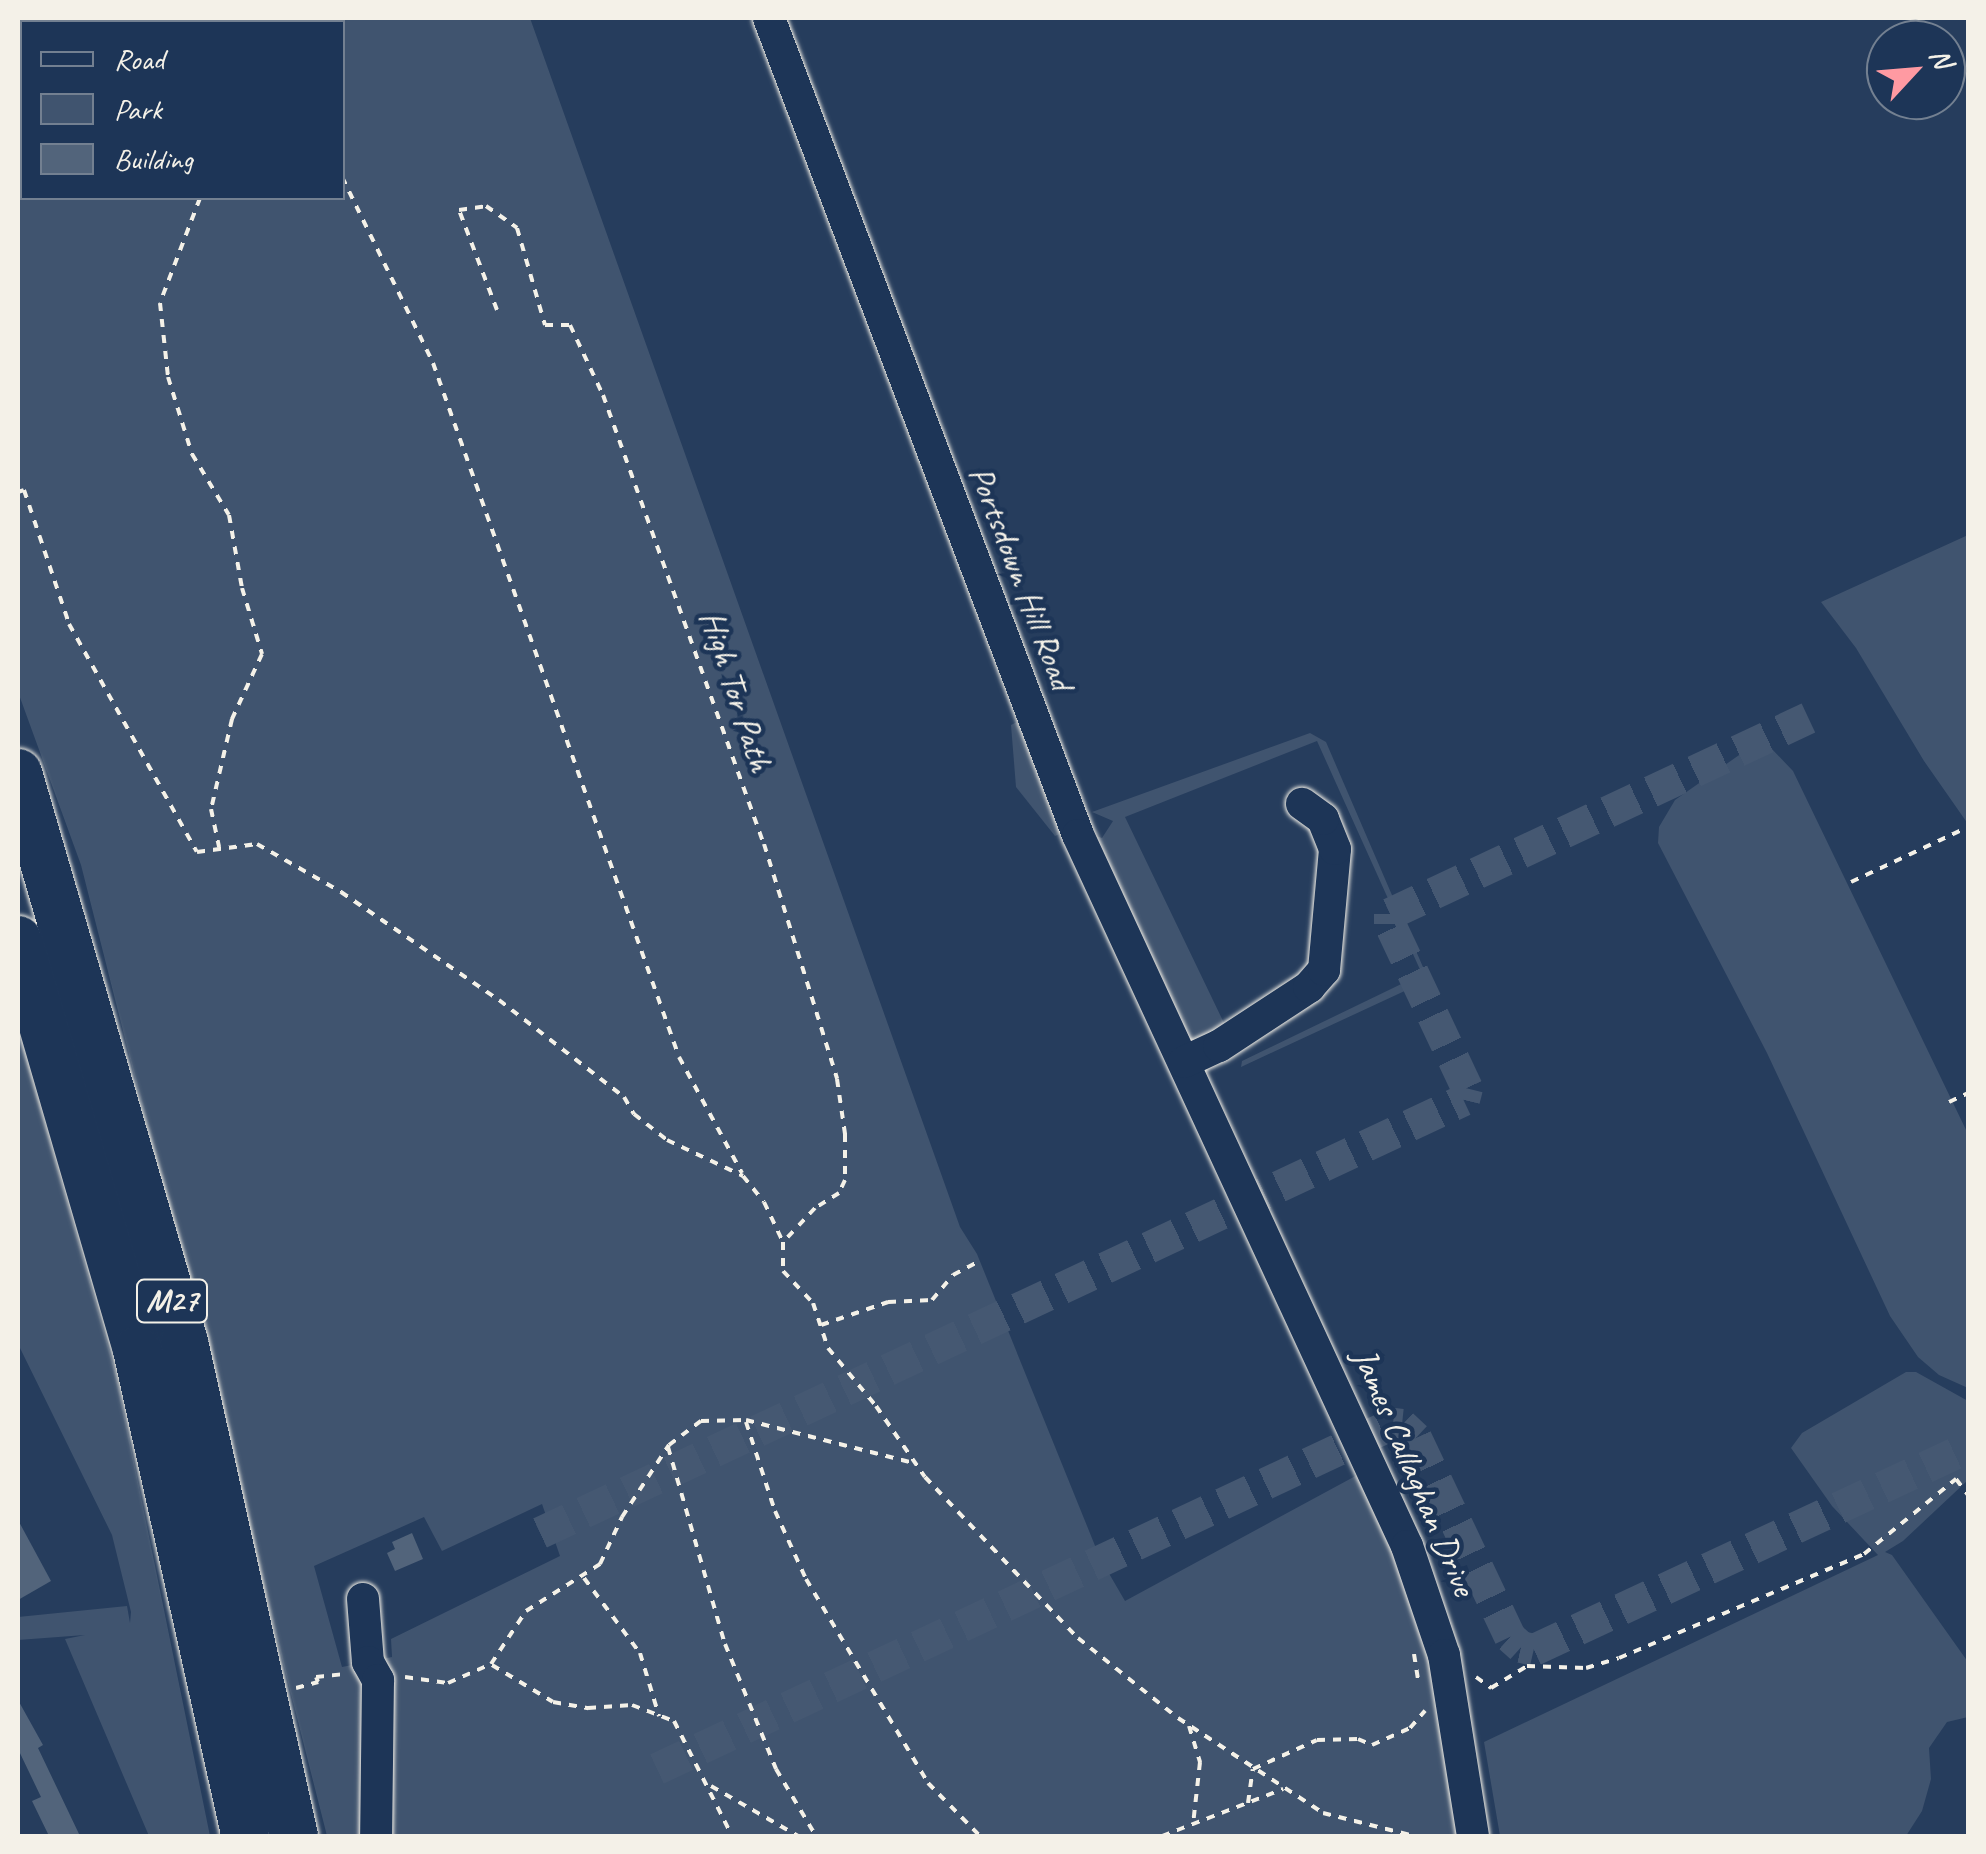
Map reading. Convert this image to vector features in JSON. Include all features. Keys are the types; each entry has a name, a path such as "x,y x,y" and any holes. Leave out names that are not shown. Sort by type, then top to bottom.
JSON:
{"highway":[{"name":"M27","path":"18,773 184,1342 294,1836"},
{"name":"M27","path":"18,940 137,1350 246,1836"}],"street":[{"name":"Portsdown Hill Road","path":"769,18 1078,835 1228,1156"},
{"path":"1184,1062 1218,1046 1308,987 1324,970 1335,848 1323,819 1302,804"},
{"name":"James Callaghan Drive","path":"1228,1156 1365,1449 1420,1582 1444,1654 1474,1836"},
{"path":"363,1599 368,1662 378,1680 376,1836"}],"path":[{"path":"345,183 433,363 679,1057 744,1176 764,1202 783,1242 783,1272 813,1304 828,1348 916,1464 998,1557 1078,1638 1188,1725 1323,1812 1414,1836"},
{"path":"199,200 160,303 168,376 192,454 229,515 242,588 262,654 232,719 211,810 220,849"},
{"name":"High Tor Path","path":"497,310 459,210 486,206 517,228 545,326 570,326 603,395 704,668 715,714 764,844 816,1008 840,1094 845,1180 838,1193 815,1208 783,1242"},
{"path":"18,492 24,490 68,624 197,852 257,844 341,892 498,1000 624,1097 634,1114 667,1140 744,1176"},
{"path":"1851,882 1968,827"},
{"path":"1949,1102 1968,1093"},
{"path":"820,1326 888,1302 932,1300 953,1275 979,1261"},
{"path":"378,1680 389,1672 448,1684 490,1664 526,1611 584,1578 600,1564 622,1517 668,1447 701,1421 746,1420 916,1464"},
{"path":"746,1420 775,1510 806,1579 928,1782 980,1836"},
{"path":"668,1447 725,1644 776,1769 816,1836"},
{"path":"1444,1654 1491,1688 1527,1666 1572,1669 1604,1664 1864,1554 1956,1479 1968,1495"},
{"path":"584,1578 640,1653 659,1716"},
{"path":"490,1664 553,1702 588,1708 632,1706 674,1721 732,1836"},
{"path":"296,1688 330,1673 331,1678 344,1675"},
{"path":"1253,1769 1316,1740 1358,1739 1372,1745 1410,1728 1425,1711"},
{"path":"1188,1725 1200,1762 1193,1824"},
{"path":"1248,1803 1253,1769"},
{"path":"707,1783 798,1836"},
{"path":"1162,1836 1284,1789"}],"green space":[{"path":"18,18 530,18 960,1227 977,1254 1100,1558 1125,1601 1361,1473 1399,1565 1429,1658 1458,1836 327,1836 81,865 18,692","holes":["542,1504 560,1556 391,1639 392,1657 342,1667 314,1566 424,1517 442,1551"]},
{"path":"1968,535 1968,824 1924,761 1856,648 1821,602"},
{"path":"1017,722 1064,832 1055,836 1016,787 1011,725"},
{"path":"1310,733 1326,742 1426,974 1424,982 1241,1067 1242,1061 1422,974 1317,741 1125,817 1224,1023 1224,1029 1189,1047 1093,835 1102,838 1113,821 1092,812"},
{"path":"1752,746 1771,748 1793,771 1968,1134 1968,1388 1939,1375 1918,1357 1890,1316 1767,1053 1658,843 1659,827 1675,800"},
{"path":"18,1029 116,1374 210,1836 149,1836 65,1639 85,1635 18,1640 18,1617 127,1606 130,1623 131,1612 112,1535 18,1344"},
{"path":"1906,1372 1916,1372 1968,1401 1968,1480 1903,1541 1885,1552 1892,1555 1968,1662 1968,1717 1947,1722 1929,1748 1931,1779 1922,1811 1906,1836 1500,1836 1484,1742 1878,1555 1832,1506 1791,1448 1802,1433"}],"building":[{"path":"18,1520 51,1581 18,1600"},
{"path":"412,1533 423,1559 395,1571 387,1553 395,1549 392,1542"},
{"path":"18,1700 43,1745 38,1748 80,1836 49,1836 32,1801 41,1797 18,1749"}],"tunnel":[{"path":"540,1533 1464,1100 1467,1088 1390,924 1390,914 1808,718"},
{"path":"657,1769 1393,1424 1402,1425 1416,1438 1510,1637 1521,1647 1534,1650 1968,1448"}]}
